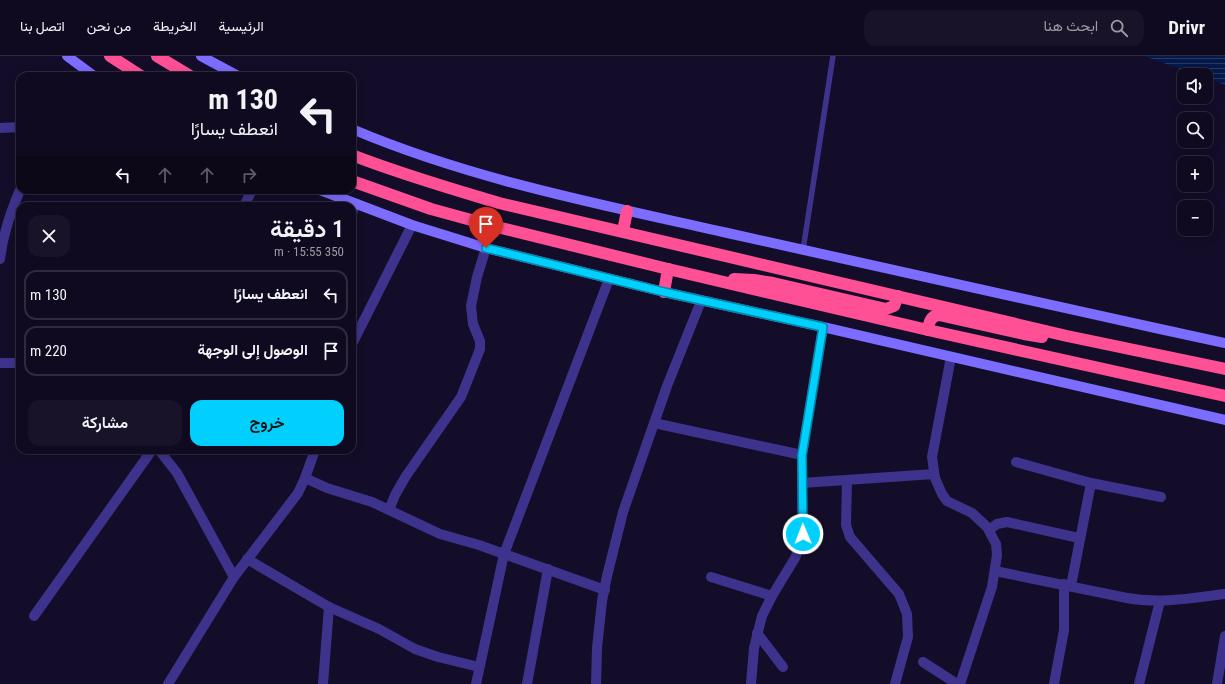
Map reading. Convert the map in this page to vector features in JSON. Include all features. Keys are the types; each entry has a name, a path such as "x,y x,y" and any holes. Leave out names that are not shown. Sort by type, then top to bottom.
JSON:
{"highway":[{"path":"110,56 134,72"},
{"path":"157,56 183,72"},
{"path":"356,158 378,166 499,203 1067,336 1225,369"},
{"path":"356,182 431,209 493,226 708,279 1225,396"},
{"path":"623,232 627,211"},
{"path":"664,292 668,269"},
{"path":"708,279 763,281 886,309 894,306 898,296"},
{"path":"928,330 930,320 934,316 939,315 1039,337 1067,336"}],"main road":[{"path":"67,56 89,72"},
{"path":"201,56 231,72"},
{"path":"356,131 411,152 459,168 508,182 627,211 1182,334 1225,342"},
{"path":"328,194 343,202"},
{"path":"356,209 486,248 609,279 1225,420"}],"street":[{"path":"0,128 16,128"},
{"path":"0,259 4,232 18,194"},
{"path":"356,336 412,225"},
{"path":"388,510 410,470 461,397 480,349 480,341 473,324 471,306 477,277 486,248"},
{"path":"476,684 504,554 609,279"},
{"path":"596,684 597,648 605,590 623,512 641,464 654,423 701,300"},
{"path":"751,684 754,648 762,616 801,547 803,534 802,455 823,327"},
{"path":"923,662 959,684 992,586 997,554 996,544 989,530 972,513 951,503 945,498 937,484 934,474 932,457 950,357"},
{"path":"0,363 16,363"},
{"path":"654,423 802,455"},
{"path":"34,616 149,454"},
{"path":"163,454 177,473 234,577"},
{"path":"173,683 234,577 288,506 305,478 314,454"},
{"path":"1016,462 1091,483 1161,497"},
{"path":"802,483 934,474"},
{"path":"305,478 328,488 372,502 440,534 504,554 605,590"},
{"path":"847,480 846,525 850,536 853,542 899,594 907,614 908,637 895,684"},
{"path":"1054,684 1064,630 1068,585 1091,483"},
{"path":"989,530 997,524 1007,522 1079,538"},
{"path":"247,559 329,607 379,629 415,649 438,657 479,667"},
{"path":"527,684 548,569"},
{"path":"995,571 1138,600 1160,601 1225,594"},
{"path":"710,577 772,596"},
{"path":"1139,684 1160,601"},
{"path":"323,684 329,607"},
{"path":"757,633 783,668"},
{"path":"1217,684 1225,636"}],"lane":[{"path":"803,250 833,56"}],"water":[{"path":"1144,56 1225,56 1225,85 1213,81 1213,68 1177,68"}],"route":[{"path":"486,248 664,292 823,327 802,455 803,534"}]}
